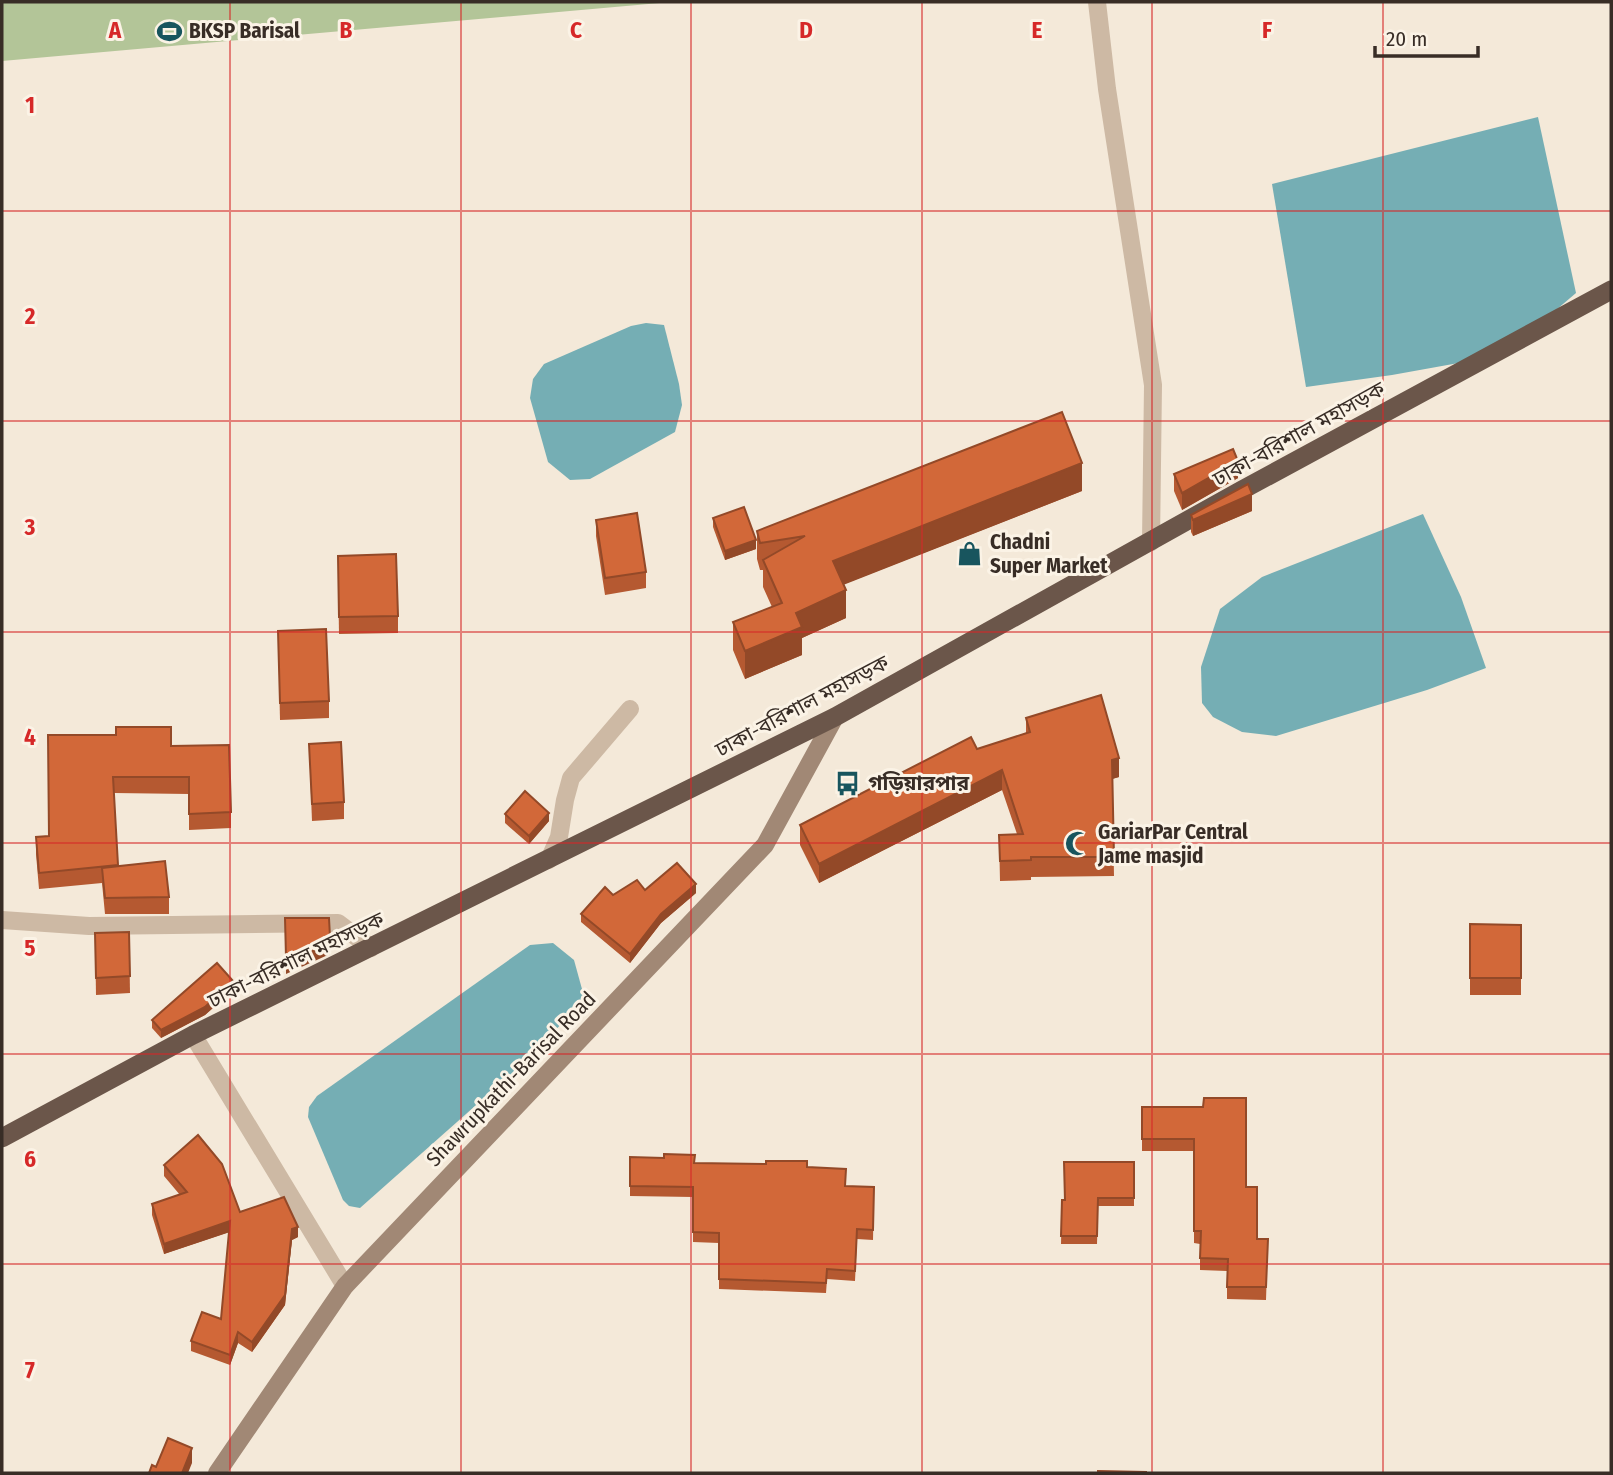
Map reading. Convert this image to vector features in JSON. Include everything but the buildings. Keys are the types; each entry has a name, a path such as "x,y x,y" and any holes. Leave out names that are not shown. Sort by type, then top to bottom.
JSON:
{"highway":[{"name":"ঢাকা-বরিশাল মহাসড়ক","path":"2,1138 193,1035 835,717 1611,290"}],"main road":[{"name":"Shawrupkathi-Barisal Road","path":"217,1473 345,1286 765,845 835,717"}],"street":[{"path":"1097,2 1107,89 1153,385 1151,542"},
{"path":"549,860 559,837 571,778 630,709"},
{"path":"2,920 89,926 338,923 371,948"},
{"path":"193,1035 345,1286"}],"green space":[{"name":"BKSP Barisal","path":"2,2 671,2 2,61"}],"water":[{"path":"1538,117 1576,293 1503,355 1306,387 1272,184"},
{"path":"646,323 664,325 682,405 675,432 590,479 570,480 548,462 530,398 533,379 544,364 631,326"},
{"path":"1423,514 1461,597 1486,668 1427,690 1276,736 1242,732 1213,717 1202,703 1201,667 1220,609 1262,577"},
{"path":"553,943 574,960 585,1000 520,1066 360,1208 349,1206 343,1200 308,1117 309,1107 317,1096 530,945"}],"place":[{"name":"BKSP Barisal","path":"169,31"},
{"name":"Chadni Super Market","path":"970,554"},
{"name":"গড়িয়ারপার","path":"848,783"},
{"name":"GariarPar Central Jame masjid","path":"1078,844"}]}
